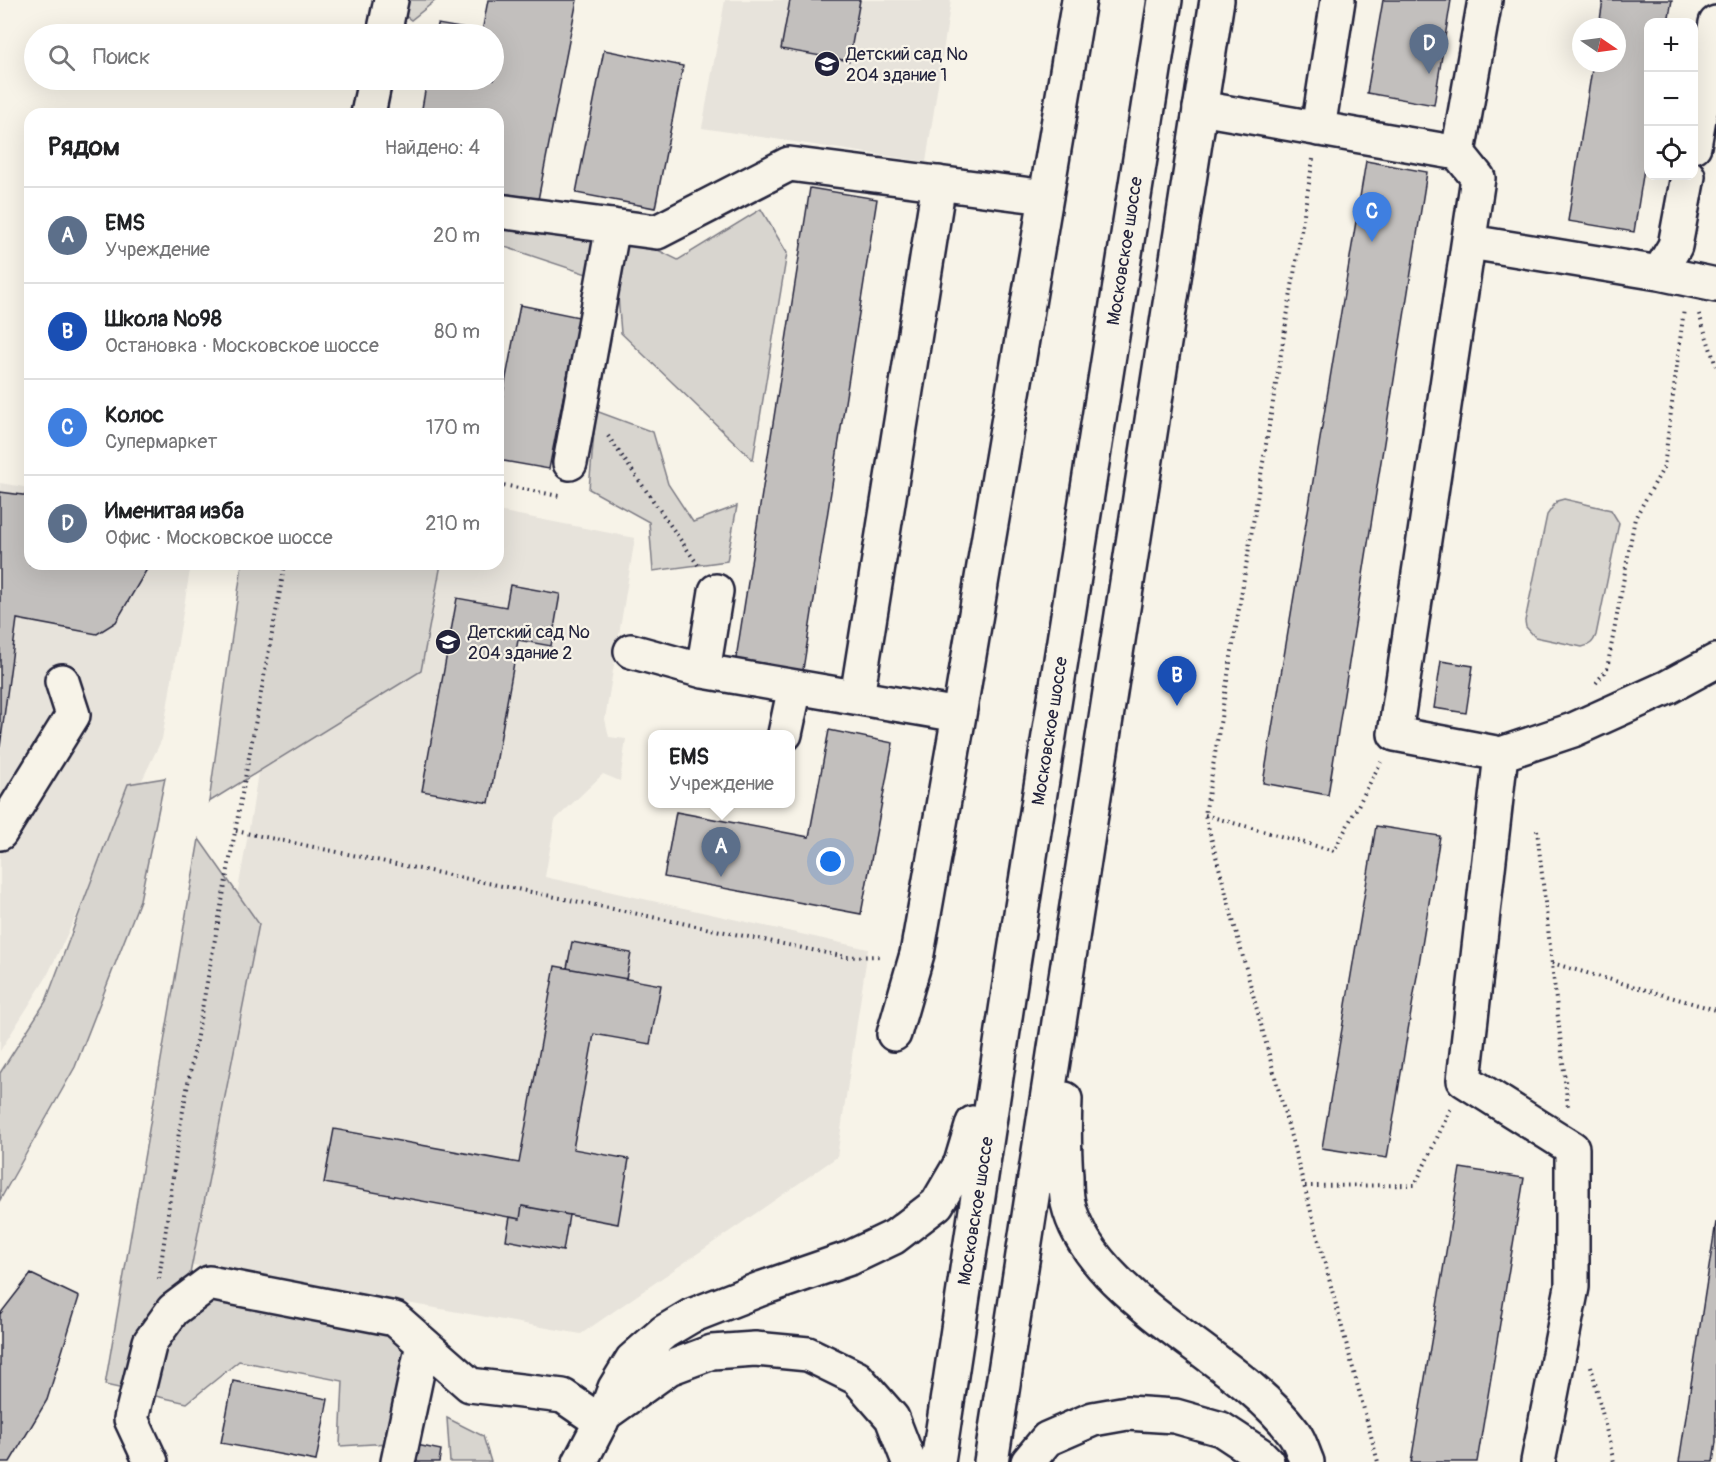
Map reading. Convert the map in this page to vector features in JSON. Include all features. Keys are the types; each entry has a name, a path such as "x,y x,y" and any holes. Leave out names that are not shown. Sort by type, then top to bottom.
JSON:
{"main road":[{"path":"386,24 391,0"},
{"path":"894,1034 917,954 1079,0"},
{"name":"Московское шоссе","path":"938,1462 1013,964 1165,0"},
{"path":"991,1462 1217,0"},
{"path":"1318,129 1338,0"},
{"path":"1458,153 1485,0"},
{"path":"1698,126 1716,23"},
{"path":"369,108 373,90"},
{"path":"1200,108 1458,153 1478,178 1395,734 1501,754 1573,730 1668,687 1716,661"},
{"path":"504,212 657,232 789,164 1046,197"},
{"path":"1470,242 1687,279 1675,246 1687,180"},
{"path":"857,698 939,183"},
{"path":"570,463 613,226"},
{"path":"704,671 716,591"},
{"path":"631,651 704,671 959,715"},
{"path":"0,833 73,715 62,681"},
{"path":"786,730 795,687"},
{"path":"1501,754 1464,1080 1572,1148 1572,1287 1538,1462"},
{"path":"580,1462 603,1418 615,1388 632,1360 664,1332 691,1316 850,1258 894,1237 937,1204 962,1163 976,1116 1013,964"},
{"path":"1068,971 1064,1143 1068,1203 1078,1230 1092,1254 1112,1276 1262,1398 1295,1434 1307,1462"},
{"path":"152,1462 131,1419 150,1342 173,1310 208,1283 395,1319 470,1385 563,1396 603,1418"},
{"path":"398,1462 423,1344"},
{"path":"603,1418 669,1368 712,1352 755,1349 808,1354 857,1378 892,1418 909,1462"},
{"path":"1028,1462 1047,1440 1093,1419 1127,1413 1175,1416 1221,1429 1259,1454 1267,1462"}],"path":[{"path":"1318,129 1205,815 1378,1462"},
{"path":"1687,279 1716,366"},
{"path":"1594,686 1607,669 1635,518 1664,467 1687,279"},
{"path":"582,398 716,591"},
{"path":"504,485 559,496 570,463"},
{"path":"158,1283 179,1132 284,570"},
{"path":"1205,815 1334,851 1395,734"},
{"path":"236,831 846,957 917,954"},
{"path":"1537,831 1572,1148"},
{"path":"1552,963 1716,1010"},
{"path":"1305,1186 1415,1185 1464,1080"},
{"path":"1590,1363 1614,1462"}],"shaded area":[{"path":"384,0 436,0 411,20"},
{"name":"Детский сад № 204 здание 1","path":"725,0 951,0 926,162 702,128"},
{"path":"504,203 574,209 678,260 761,209 787,253 753,460 621,333 617,284 504,247"},
{"path":"596,411 653,432 668,484 693,522 737,506 727,561 653,571 649,522 589,489"},
{"path":"0,483 24,487 24,570 190,570 162,739 46,978 0,1051"},
{"path":"1564,499 1611,510 1619,523 1596,635 1591,643 1582,647 1535,637 1526,627 1525,621 1547,515 1557,501"},
{"path":"504,512 635,538 605,719 609,737 626,739 620,781 603,774 555,820 545,877 868,949 837,1157 581,1334 171,1261 252,812 288,570 504,570"},
{"path":"241,570 440,570 421,671 209,802"},
{"path":"165,778 140,900 75,1067 0,1200 0,1073 46,1001 128,784"},
{"path":"199,839 259,924 188,1284 391,1326 407,1342 390,1443 340,1446 343,1381 239,1361 187,1403 105,1385"},
{"path":"447,1418 483,1436 491,1462 450,1462"}],"building":[{"path":"488,0 577,0 538,200 504,193 504,108 422,108 425,90 504,90 504,24 484,24"},
{"path":"790,0 860,0 849,61 781,49"},
{"path":"1383,0 1451,0 1434,105 1367,93"},
{"path":"1603,0 1672,0 1669,18 1644,18 1644,169 1634,232 1568,221 1592,72 1626,72 1626,18 1600,18"},
{"path":"604,50 683,66 655,208 576,193"},
{"path":"1366,161 1427,172 1328,795 1263,783"},
{"path":"810,188 877,199 802,676 735,665"},
{"path":"520,305 579,317 549,469 504,461 504,388"},
{"path":"0,492 24,495 24,570 146,570 116,622 97,634 17,619 0,747"},
{"path":"510,585 560,594 551,646 518,640 489,803 422,791 457,598 506,607"},
{"path":"1441,661 1473,666 1466,713 1434,708"},
{"path":"829,730 893,743 861,914 664,877 676,812 809,837"},
{"path":"1376,826 1440,836 1387,1158 1322,1148"},
{"path":"572,942 631,953 626,979 567,968"},
{"path":"555,966 661,985 650,1044 594,1034 573,1149 629,1159 618,1224 522,1206 520,1219 324,1183 334,1129 519,1163"},
{"path":"1460,1168 1524,1178 1477,1462 1411,1462"},
{"path":"522,1206 569,1215 563,1251 506,1240 510,1217 520,1219"},
{"path":"1716,1222 1716,1442 1713,1462 1679,1462"},
{"path":"31,1274 79,1297 47,1400 10,1462 0,1462 0,1314"},
{"path":"233,1381 328,1399 316,1461 221,1443"},
{"path":"412,1444 441,1450 439,1462 408,1462"}],"place":[{"name":"Детский сад № 204 здание 1","path":"827,64"},
{"name":"Именитая изба","path":"1429,74"},
{"name":"Колос","path":"1372,242"},
{"name":"Детский сад № 204 здание 2","path":"448,642"},
{"name":"Школа №98","path":"1177,706"},
{"name":"EMS","path":"721,877"}]}
